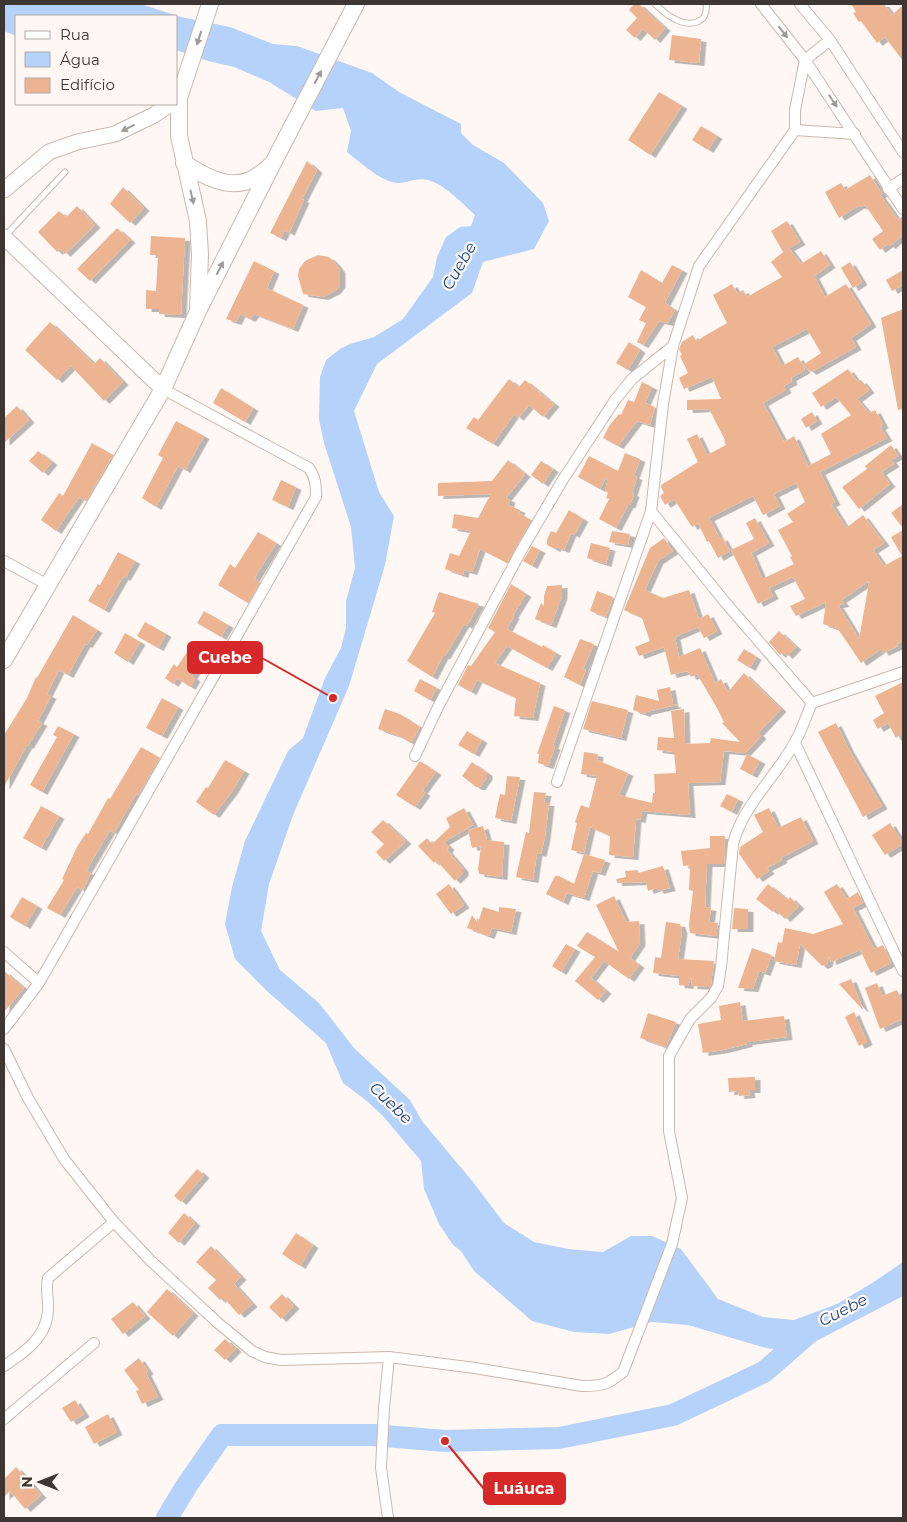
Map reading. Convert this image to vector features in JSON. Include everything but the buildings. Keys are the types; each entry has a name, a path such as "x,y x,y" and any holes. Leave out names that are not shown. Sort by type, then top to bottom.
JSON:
{"main road":[{"path":"4,660 163,389 198,312 356,4"},
{"path":"178,93 209,5"},
{"path":"4,190 49,152 77,142 115,134 154,115 168,105"},
{"path":"176,105 184,163 198,221 200,255 198,312"},
{"path":"184,163 202,175 218,181 233,183 249,180 272,165"},
{"path":"4,237 163,389"}],"street":[{"path":"761,4 805,60 855,134 888,189 903,209"},
{"path":"800,4 830,40 903,152"},
{"path":"557,782 651,512 663,404 673,346 699,266 795,130 795,110 805,60 830,40"},
{"path":"795,130 855,134"},
{"path":"888,189 903,179"},
{"path":"415,756 438,707 521,551 562,481 615,400 632,379 673,346"},
{"path":"4,1029 38,983 316,497 316,484 309,468 163,389"},
{"path":"651,512 812,703"},
{"path":"4,561 48,585"},
{"path":"4,1048 28,1098 64,1158 114,1222 158,1267 218,1323 252,1351 265,1357 281,1360 389,1357 475,1368 582,1386 597,1386 611,1382 623,1372 672,1244 682,1198 669,1132 669,1056 690,1019 711,998 718,986 722,967 733,844 737,830 745,815 795,743 812,703 903,672"},
{"path":"795,743 903,971"},
{"path":"4,952 38,983"},
{"path":"4,1366 26,1351 40,1335 48,1317 46,1289 48,1278 114,1222"},
{"path":"4,1419 94,1343"},
{"path":"388,1518 381,1468 389,1357"}],"lane":[{"path":"655,4 671,18 688,23 694,23 704,18 707,11 706,4"},
{"path":"4,237 65,172"}],"water":[{"path":"4,4 141,4 175,15 15,15 15,36 4,31"},
{"path":"178,16 230,27 273,44 297,46 372,73 399,92 461,124 461,133 473,145 504,163 543,203 549,221 534,249 483,262 472,293 377,364 354,411 379,492 394,516 385,565 349,686 293,815 269,884 261,931 280,970 319,1003 354,1048 410,1100 422,1121 473,1182 504,1223 534,1242 568,1249 603,1252 631,1236 652,1236 681,1249 718,1299 763,1317 794,1320 837,1304 903,1262 903,1296 795,1352 766,1348 688,1325 652,1322 609,1334 574,1332 532,1321 474,1271 461,1251 453,1245 439,1224 424,1189 421,1161 382,1115 343,1083 326,1043 268,992 235,959 225,924 232,887 245,841 288,751 303,738 325,678 341,648 346,628 346,601 355,568 351,527 324,443 319,419 320,377 326,360 340,349 374,337 403,319 433,277 437,257 446,237 460,227 471,226 475,215 453,195 434,182 420,179 401,183 391,182 377,175 347,152 351,131 343,108 316,111 269,82 234,67 208,61 178,51"}],"waterway":[{"path":"167,1518 187,1485 222,1435 373,1435 445,1441 559,1438 673,1415 764,1372 811,1331"}],"place":[{"name":"Cuebe","path":"333,698"},
{"name":"Luáuca","path":"445,1441"}]}
